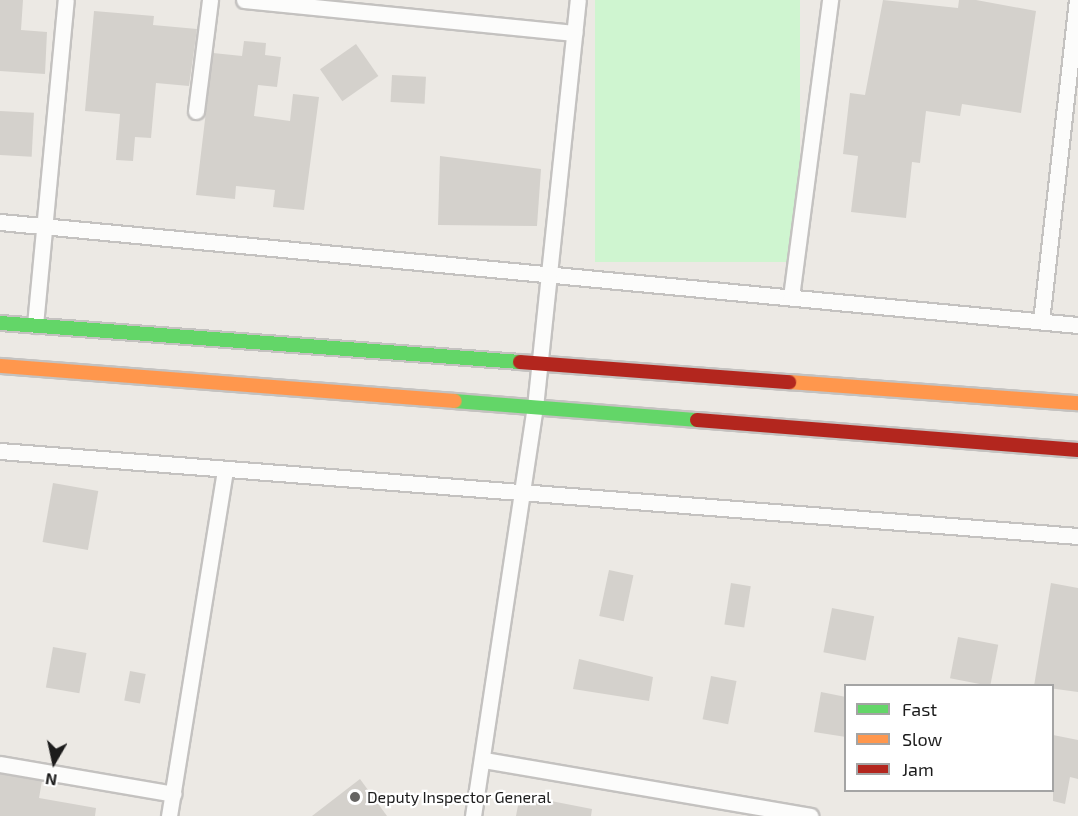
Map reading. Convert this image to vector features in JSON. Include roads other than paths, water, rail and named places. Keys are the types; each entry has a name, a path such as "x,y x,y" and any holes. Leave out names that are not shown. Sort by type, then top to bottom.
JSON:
{"main road":[{"path":"0,323 538,360 1078,403"},
{"path":"0,366 1078,450"}],"street":[{"path":"36,325 66,0"},
{"path":"196,111 210,0"},
{"path":"244,0 574,33"},
{"path":"473,816 535,408 546,274 578,0"},
{"path":"791,297 830,0"},
{"path":"1041,321 1072,78 1077,0"},
{"path":"0,222 1078,325"},
{"path":"0,451 1078,536"},
{"path":"169,816 225,469"},
{"path":"483,760 810,816"},
{"path":"0,764 173,794"}],"place":[{"name":"Deputy Inspector General","path":"355,797"}]}
